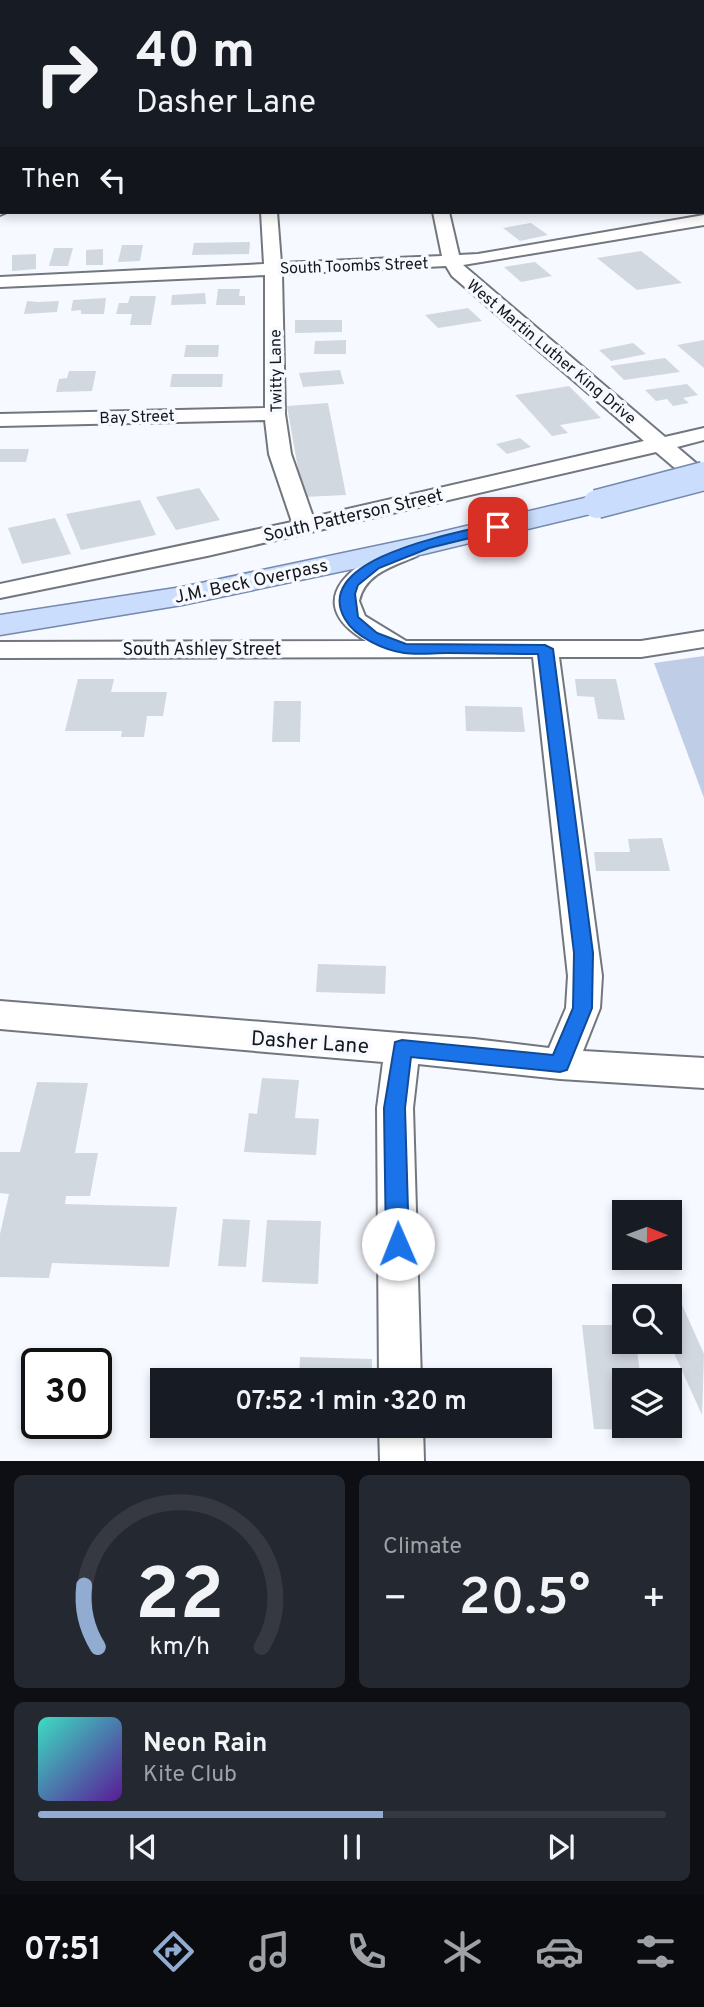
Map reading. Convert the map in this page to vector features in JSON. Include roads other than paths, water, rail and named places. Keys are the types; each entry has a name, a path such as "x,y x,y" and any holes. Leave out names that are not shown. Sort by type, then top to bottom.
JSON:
{"main road":[{"name":"J.M. Beck Overpass","path":"0,625 182,596 424,545 704,478"}],"street":[{"name":"Twitty Lane","path":"269,214 273,268 275,414 280,454 304,527"},
{"name":"West Martin Luther King Drive","path":"440,214 457,272 639,423 661,445 704,478"},
{"name":"South Toombs Street","path":"0,282 452,261 516,254 704,220"},
{"name":"Bay Street","path":"0,420 275,414"},
{"name":"South Patterson Street","path":"0,591 304,527 704,435"},
{"name":"South Ashley Street","path":"404,648 359,628 351,618 348,594 352,584 374,565 424,545"},
{"name":"South Ashley Street","path":"0,650 642,649 704,639"},
{"path":"545,649 584,976 583,1008 560,1064"},
{"name":"Dasher Lane","path":"0,1015 402,1048 560,1064 704,1073"},
{"path":"400,1368 395,1108 402,1048"},
{"path":"401,1438 402,1461"}]}
